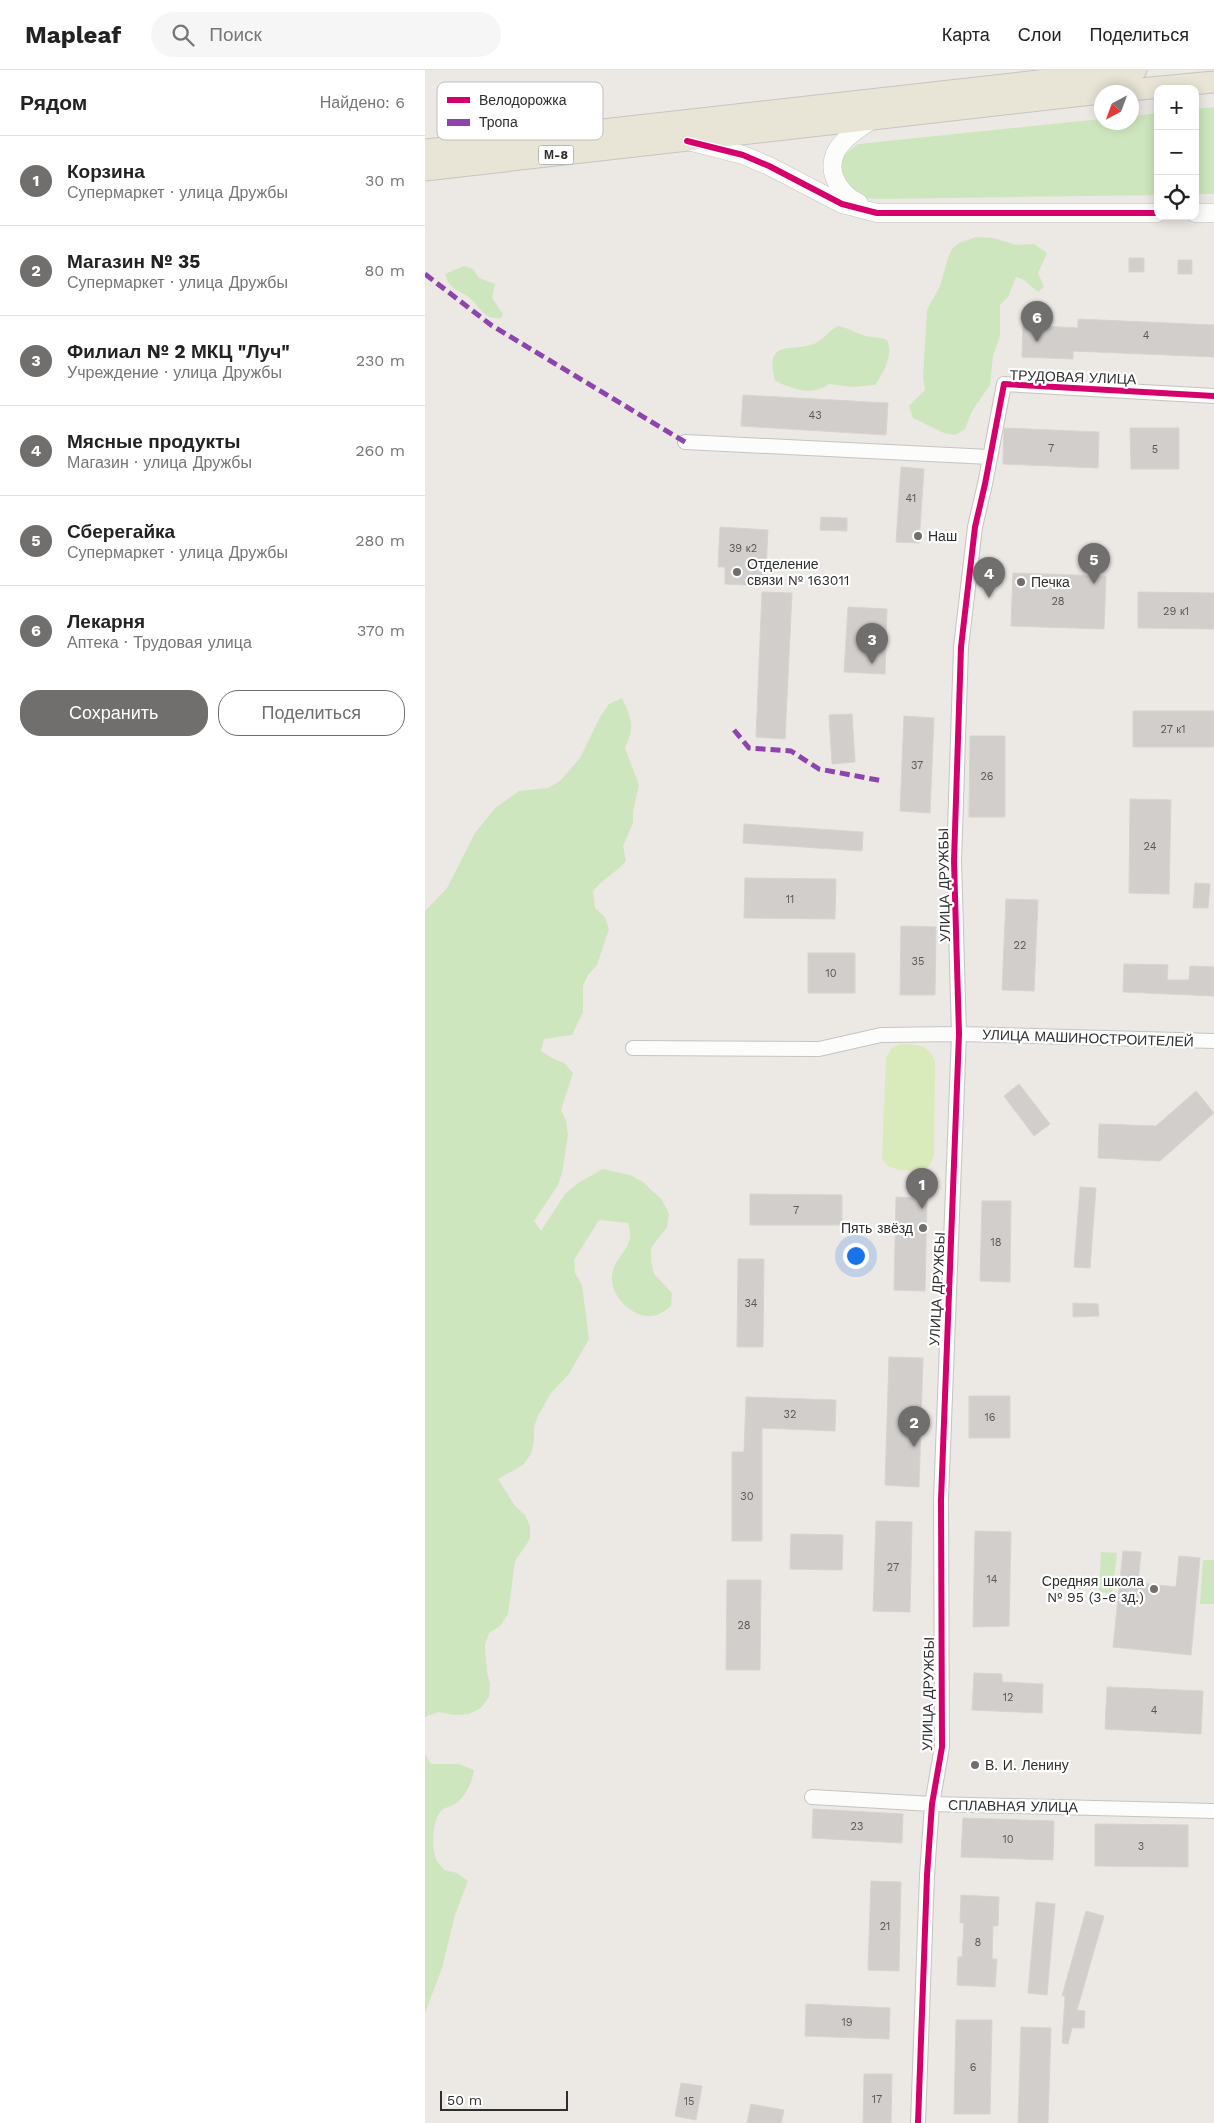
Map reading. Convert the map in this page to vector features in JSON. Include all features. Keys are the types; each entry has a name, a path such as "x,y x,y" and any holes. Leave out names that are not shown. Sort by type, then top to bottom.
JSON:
{"main road":[{"path":"1106,85 1136,70"},
{"path":"1132,85 1214,82"},
{"path":"687,141 871,120 1094,87"},
{"path":"603,133 1094,87"},
{"path":"425,150 531,140"},
{"name":"М-8","path":"425,170 687,141"}],"street":[{"path":"871,120 843,142 833,156 831,172 837,186 852,200 877,213"},
{"path":"687,141 743,155 769,166 842,204 877,213 1154,213"},
{"path":"1199,213 1214,213"},
{"name":"ТРУДОВАЯ УЛИЦА","path":"990,457 1004,384 1214,396"},
{"path":"685,442 990,457"},
{"name":"УЛИЦА ДРУЖБЫ","path":"918,2123 927,1875 932,1804 942,1747 941,1500 959,1034 954,861 961,647 975,528 990,457"},
{"name":"УЛИЦА МАШИНОСТРОИТЕЛЕЙ","path":"633,1048 819,1049 881,1035 959,1034 1214,1041"},
{"name":"СПЛАВНАЯ УЛИЦА","path":"812,1797 932,1804 1214,1811"}],"green space":[{"path":"1214,107 1214,194 1199,194 1199,109"},
{"path":"1154,113 1154,195 876,199 858,197 847,182 841,169 844,157 858,144 1094,120 1094,130 1139,130 1139,115"},
{"path":"976,237 993,238 1017,245 1034,244 1047,253 1038,273 1044,287 1038,292 1024,280 1016,277 1008,297 1000,305 1000,336 993,356 990,385 972,411 965,429 955,435 944,433 913,418 909,406 925,390 923,378 927,310 940,286 952,249 959,243"},
{"path":"464,266 473,269 479,278 495,284 492,298 503,314 502,318 491,317 483,313 470,298 449,283 445,274"},
{"path":"838,326 859,334 887,340 889,346 888,358 875,385 852,387 829,384 809,391 795,389 775,381 773,358 777,352 782,349 816,343"},
{"path":"622,698 631,723 630,734 625,748 639,785 633,811 633,823 623,846 626,861 593,891 595,908 605,917 609,929 597,965 588,975 583,986 583,1012 572,1035 544,1039 541,1051 564,1063 573,1073 561,1110 566,1121 568,1135 562,1173 558,1185 534,1221 541,1231 565,1194 578,1183 603,1169 630,1175 643,1182 662,1200 669,1214 667,1227 651,1248 651,1261 654,1274 672,1293 671,1306 657,1315 647,1316 634,1311 622,1302 614,1290 612,1276 615,1265 630,1238 628,1223 599,1220 574,1260 575,1273 582,1285 589,1339 569,1374 551,1393 538,1416 534,1427 534,1442 531,1454 523,1465 498,1479 515,1506 525,1515 530,1526 530,1539 515,1561 508,1614 500,1626 489,1633 485,1645 490,1684 489,1697 481,1708 469,1714 454,1715 439,1712 425,1717 425,911 447,888 475,833 495,808 519,791 548,788 560,781 580,758 600,717 609,704"},
{"path":"900,1044 921,1046 932,1055 935,1061 934,1156 929,1166 920,1171 899,1170 888,1166 882,1158 886,1058 891,1049"},
{"path":"1101,1552 1117,1553 1112,1593 1099,1592"},
{"path":"1203,1560 1214,1560 1214,1604 1200,1604"},
{"path":"425,1754 431,1764 459,1764 474,1770 472,1780 465,1793 455,1804 441,1811 434,1828 434,1850 437,1861 444,1870 457,1873 468,1881 455,1915 442,1968 425,2013"}],"building":[{"path":"1129,258 1144,258 1144,272 1129,272"},
{"path":"1178,260 1192,260 1192,274 1178,274"},
{"path":"1078,319 1214,325 1214,357 1073,351 1073,359 1022,357 1023,325 1078,328"},
{"path":"743,395 888,403 886,435 741,426"},
{"path":"1004,428 1099,432 1098,468 1003,464"},
{"path":"1130,428 1179,428 1179,469 1131,469"},
{"path":"901,467 924,469 919,543 896,542"},
{"path":"821,517 847,518 847,531 820,530"},
{"path":"720,527 768,530 765,586 725,584 725,567 718,567"},
{"path":"1013,573 1106,576 1104,629 1011,626"},
{"path":"762,592 792,593 785,739 756,737"},
{"path":"1138,592 1214,593 1214,629 1138,628"},
{"path":"848,607 887,609 885,674 844,672"},
{"path":"1133,711 1214,711 1214,747 1133,747"},
{"path":"852,714 855,762 832,764 829,715"},
{"path":"904,716 934,718 930,813 900,811"},
{"path":"970,736 1005,736 1005,817 969,817"},
{"path":"1130,799 1171,800 1169,894 1129,893"},
{"path":"744,824 863,832 862,851 743,843"},
{"path":"745,878 836,879 835,919 744,918"},
{"path":"1195,883 1210,884 1208,908 1193,908"},
{"path":"1006,899 1038,900 1034,991 1002,990"},
{"path":"901,926 936,927 935,995 900,995"},
{"path":"808,953 855,953 855,993 808,993"},
{"path":"1124,964 1168,965 1167,980 1189,980 1190,966 1214,967 1214,996 1123,992"},
{"path":"1019,1084 1050,1124 1034,1136 1004,1096"},
{"path":"1196,1091 1214,1113 1160,1161 1098,1158 1099,1124 1156,1126"},
{"path":"1080,1187 1096,1188 1090,1268 1074,1267"},
{"path":"750,1194 842,1195 842,1225 750,1225"},
{"path":"896,1197 927,1198 925,1291 894,1290"},
{"path":"982,1201 1011,1201 1010,1282 980,1281"},
{"path":"738,1259 764,1259 763,1347 737,1347"},
{"path":"1073,1303 1098,1304 1099,1316 1073,1317"},
{"path":"889,1357 923,1358 919,1487 885,1485"},
{"path":"969,1396 1010,1396 1010,1438 969,1438"},
{"path":"746,1397 836,1400 835,1431 762,1428 762,1541 732,1541 732,1452 744,1452"},
{"path":"876,1521 912,1522 910,1612 873,1611"},
{"path":"975,1531 1011,1532 1009,1626 973,1627"},
{"path":"791,1534 843,1535 842,1570 790,1569"},
{"path":"1123,1551 1141,1552 1138,1583 1176,1587 1179,1556 1200,1558 1191,1655 1113,1647"},
{"path":"727,1580 761,1580 760,1670 726,1670"},
{"path":"974,1673 1002,1674 1002,1682 1043,1684 1042,1713 972,1710"},
{"path":"1107,1687 1203,1691 1201,1734 1105,1729"},
{"path":"813,1809 903,1814 902,1843 812,1838"},
{"path":"963,1818 1054,1821 1053,1860 961,1857"},
{"path":"1095,1824 1188,1825 1188,1867 1095,1866"},
{"path":"871,1881 901,1882 899,1971 868,1970"},
{"path":"961,1895 999,1897 998,1926 993,1926 992,1959 997,1959 995,1987 957,1985 958,1957 962,1957 964,1923 960,1923"},
{"path":"1036,1902 1055,1904 1047,1995 1028,1993"},
{"path":"1086,1911 1104,1916 1077,2010 1085,2011 1084,2028 1072,2028 1068,2044 1062,2043 1065,1996 1062,1996"},
{"path":"806,2004 890,2008 889,2039 805,2036"},
{"path":"956,2020 992,2020 990,2114 954,2114"},
{"path":"1021,2027 1051,2028 1048,2123 1018,2123"},
{"path":"864,2074 892,2074 891,2123 863,2123"},
{"path":"681,2083 702,2086 696,2120 675,2116"},
{"path":"751,2104 784,2110 781,2123 747,2123"}],"marked path":[{"path":"425,274 491,325 685,442"},
{"path":"734,730 749,748 791,751 819,769 883,781"}],"cycle path":[{"path":"687,141 743,155 769,166 842,204 877,213 1154,213"},
{"path":"918,2123 927,1875 932,1804 942,1747 941,1500 959,1034 954,861 961,647 975,527 1004,384 1214,396"}],"place":[{"name":"Лекарня","path":"1037,342"},
{"name":"Наш","path":"918,536"},
{"name":"Отделение связи № 163011","path":"737,572"},
{"name":"Печка","path":"1021,582"},
{"name":"Сберегайка","path":"1094,584"},
{"name":"Мясные продукты","path":"989,598"},
{"name":"Филиал № 2 МКЦ \"Луч\"","path":"872,664"},
{"name":"Корзина","path":"922,1209"},
{"name":"Пять звёзд","path":"923,1228"},
{"name":"Магазин № 35","path":"914,1447"},
{"name":"Средняя школа № 95 (3-е зд.)","path":"1154,1589"},
{"name":"В. И. Ленину","path":"975,1765"}]}
